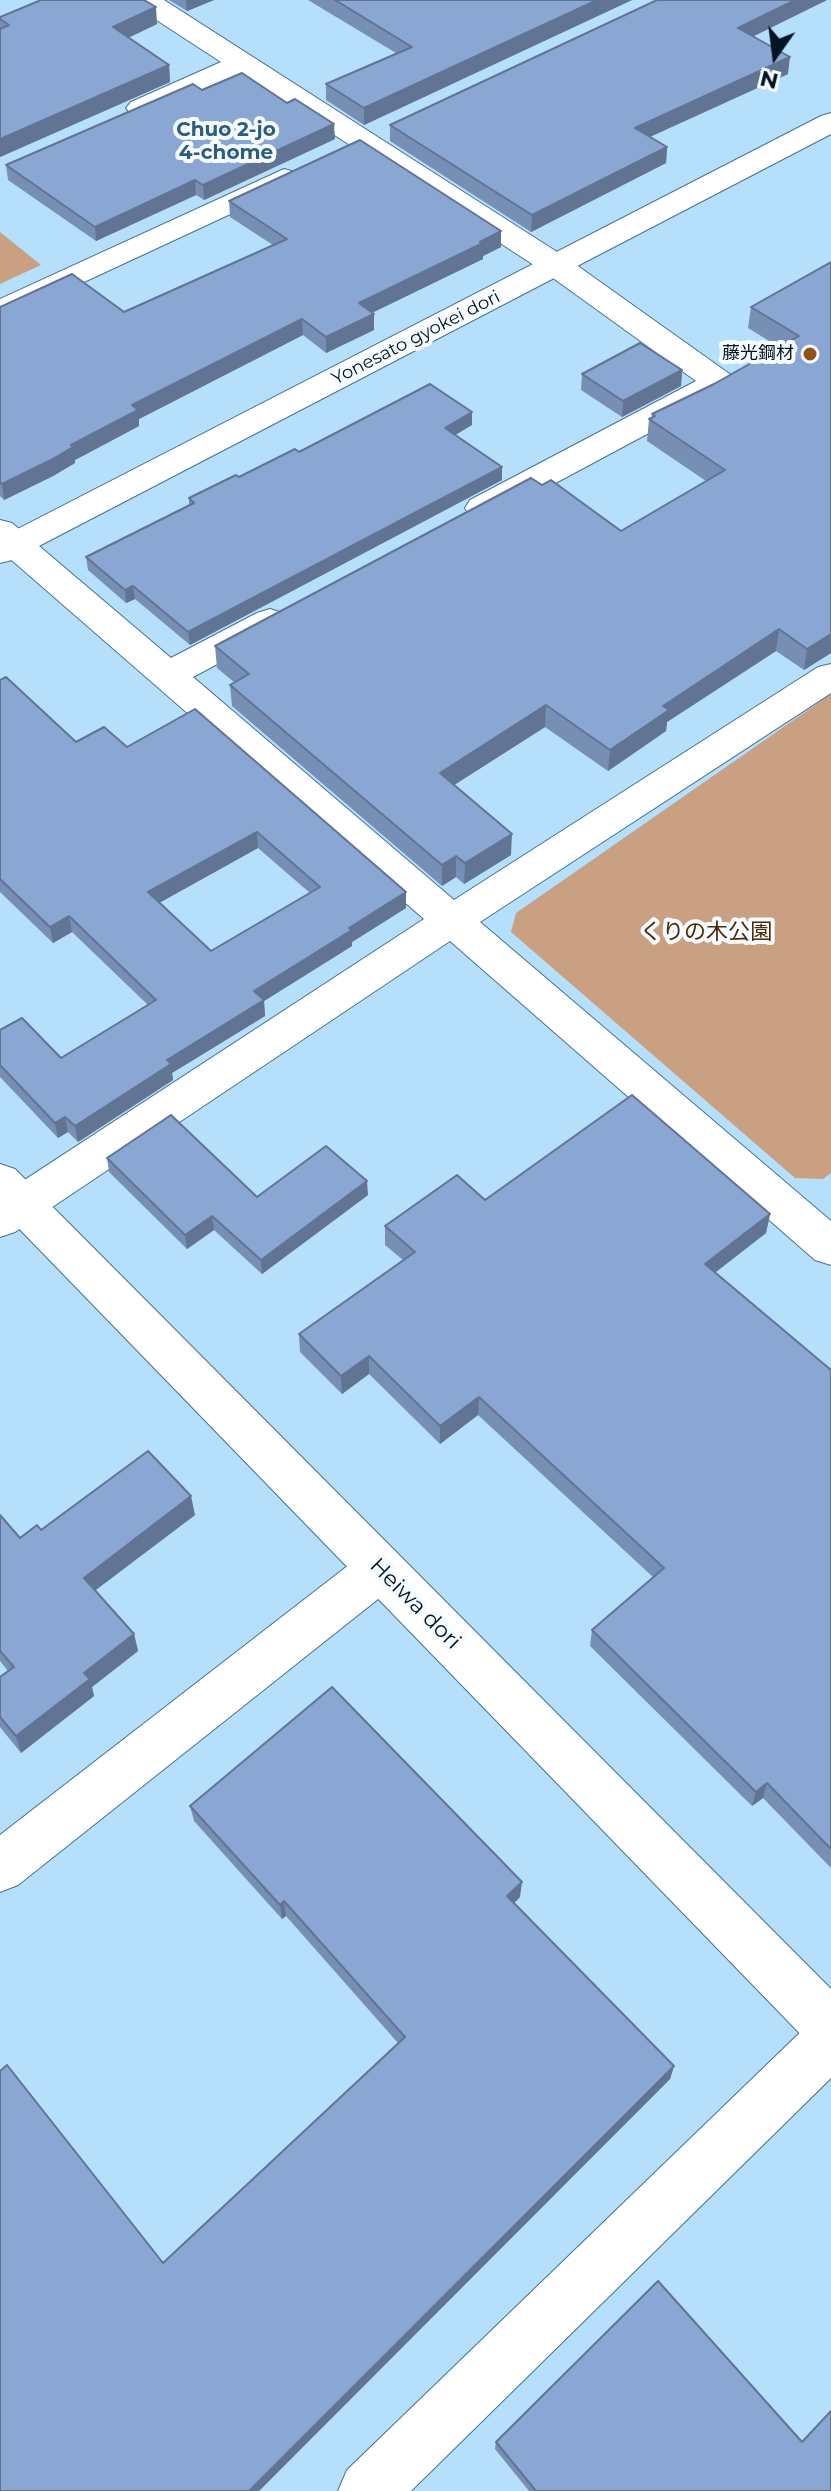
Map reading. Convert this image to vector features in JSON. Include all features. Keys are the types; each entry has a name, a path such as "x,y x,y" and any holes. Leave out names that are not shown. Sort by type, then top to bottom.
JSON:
{"street":[{"path":"145,0 557,266 719,382 457,521"},
{"path":"114,120 243,63"},
{"name":"Yonesato gyokei dori","path":"5,542 557,266 831,122"},
{"path":"332,155 390,128"},
{"path":"0,311 304,168"},
{"path":"5,542 168,675 451,921 823,1226"},
{"path":"168,675 292,609"},
{"path":"7,1202 831,676"},
{"name":"Heiwa dori","path":"7,1202 380,1569 831,2027"},
{"path":"0,1867 380,1569"},
{"path":"368,2491 831,2040"}],"green space":[{"path":"0,232 41,265 0,284"},
{"name":"くりの木公園","path":"831,694 831,1173 823,1179 795,1178 511,932 516,913"}],"building":[{"path":"41,0 144,0 156,7 113,27 169,65 0,139 0,29 9,25 0,17"},
{"path":"335,0 597,0 364,108 326,84 412,47"},
{"path":"657,0 795,0 738,28 790,57 635,128 667,147 532,215 390,125"},
{"path":"242,73 287,103 295,99 334,124 203,185 195,180 95,227 6,165 193,84 202,90"},
{"path":"360,140 501,231 480,242 483,243 359,303 374,314 326,337 302,319 132,405 138,410 71,445 73,447 51,460 2,484 0,482 0,307 72,274 124,312 287,239 229,201"},
{"path":"831,262 831,634 807,649 779,629 663,706 669,710 610,750 546,705 440,773 512,834 465,863 456,856 442,865 230,685 249,674 215,646 531,478 542,485 551,480 621,531 725,470 649,419 655,416 652,414 714,384 799,336 751,307"},
{"path":"640,343 682,370 623,401 582,374"},
{"path":"430,384 472,412 445,428 502,467 188,632 133,586 125,590 86,557 194,503 189,498 295,449 299,452"},
{"path":"6,677 76,742 104,727 127,747 195,709 406,892 254,991 264,1000 167,1060 171,1064 75,1126 65,1117 55,1123 0,1065 0,1030 22,1018 61,1058 156,1000 69,916 50,927 0,879 0,680","holes":["257,832 320,887 211,951 148,892"]},
{"path":"632,1095 770,1214 705,1264 831,1370 831,1849 767,1783 756,1792 592,1630 664,1568 479,1397 440,1426 369,1356 341,1376 299,1334 415,1252 385,1226 457,1175 485,1200"},
{"path":"171,1115 257,1197 326,1146 367,1181 261,1260 212,1216 185,1235 107,1158"},
{"path":"148,1451 191,1496 84,1578 134,1634 84,1673 90,1679 16,1736 0,1717 0,1677 14,1667 0,1651 0,1515 20,1538 37,1525 41,1530"},
{"path":"332,1687 522,1882 507,1896 674,2066 249,2491 0,2491 0,2071 7,2065 163,2263 405,2037 284,1901 280,1905 190,1806"},
{"path":"658,2281 802,2442 831,2411 831,2491 536,2491 496,2442"}],"place":[{"name":"藤光鋼材","path":"810,354"}],"district":[{"name":"Chuo 2-jo 4-chome","path":"226,142"}]}
